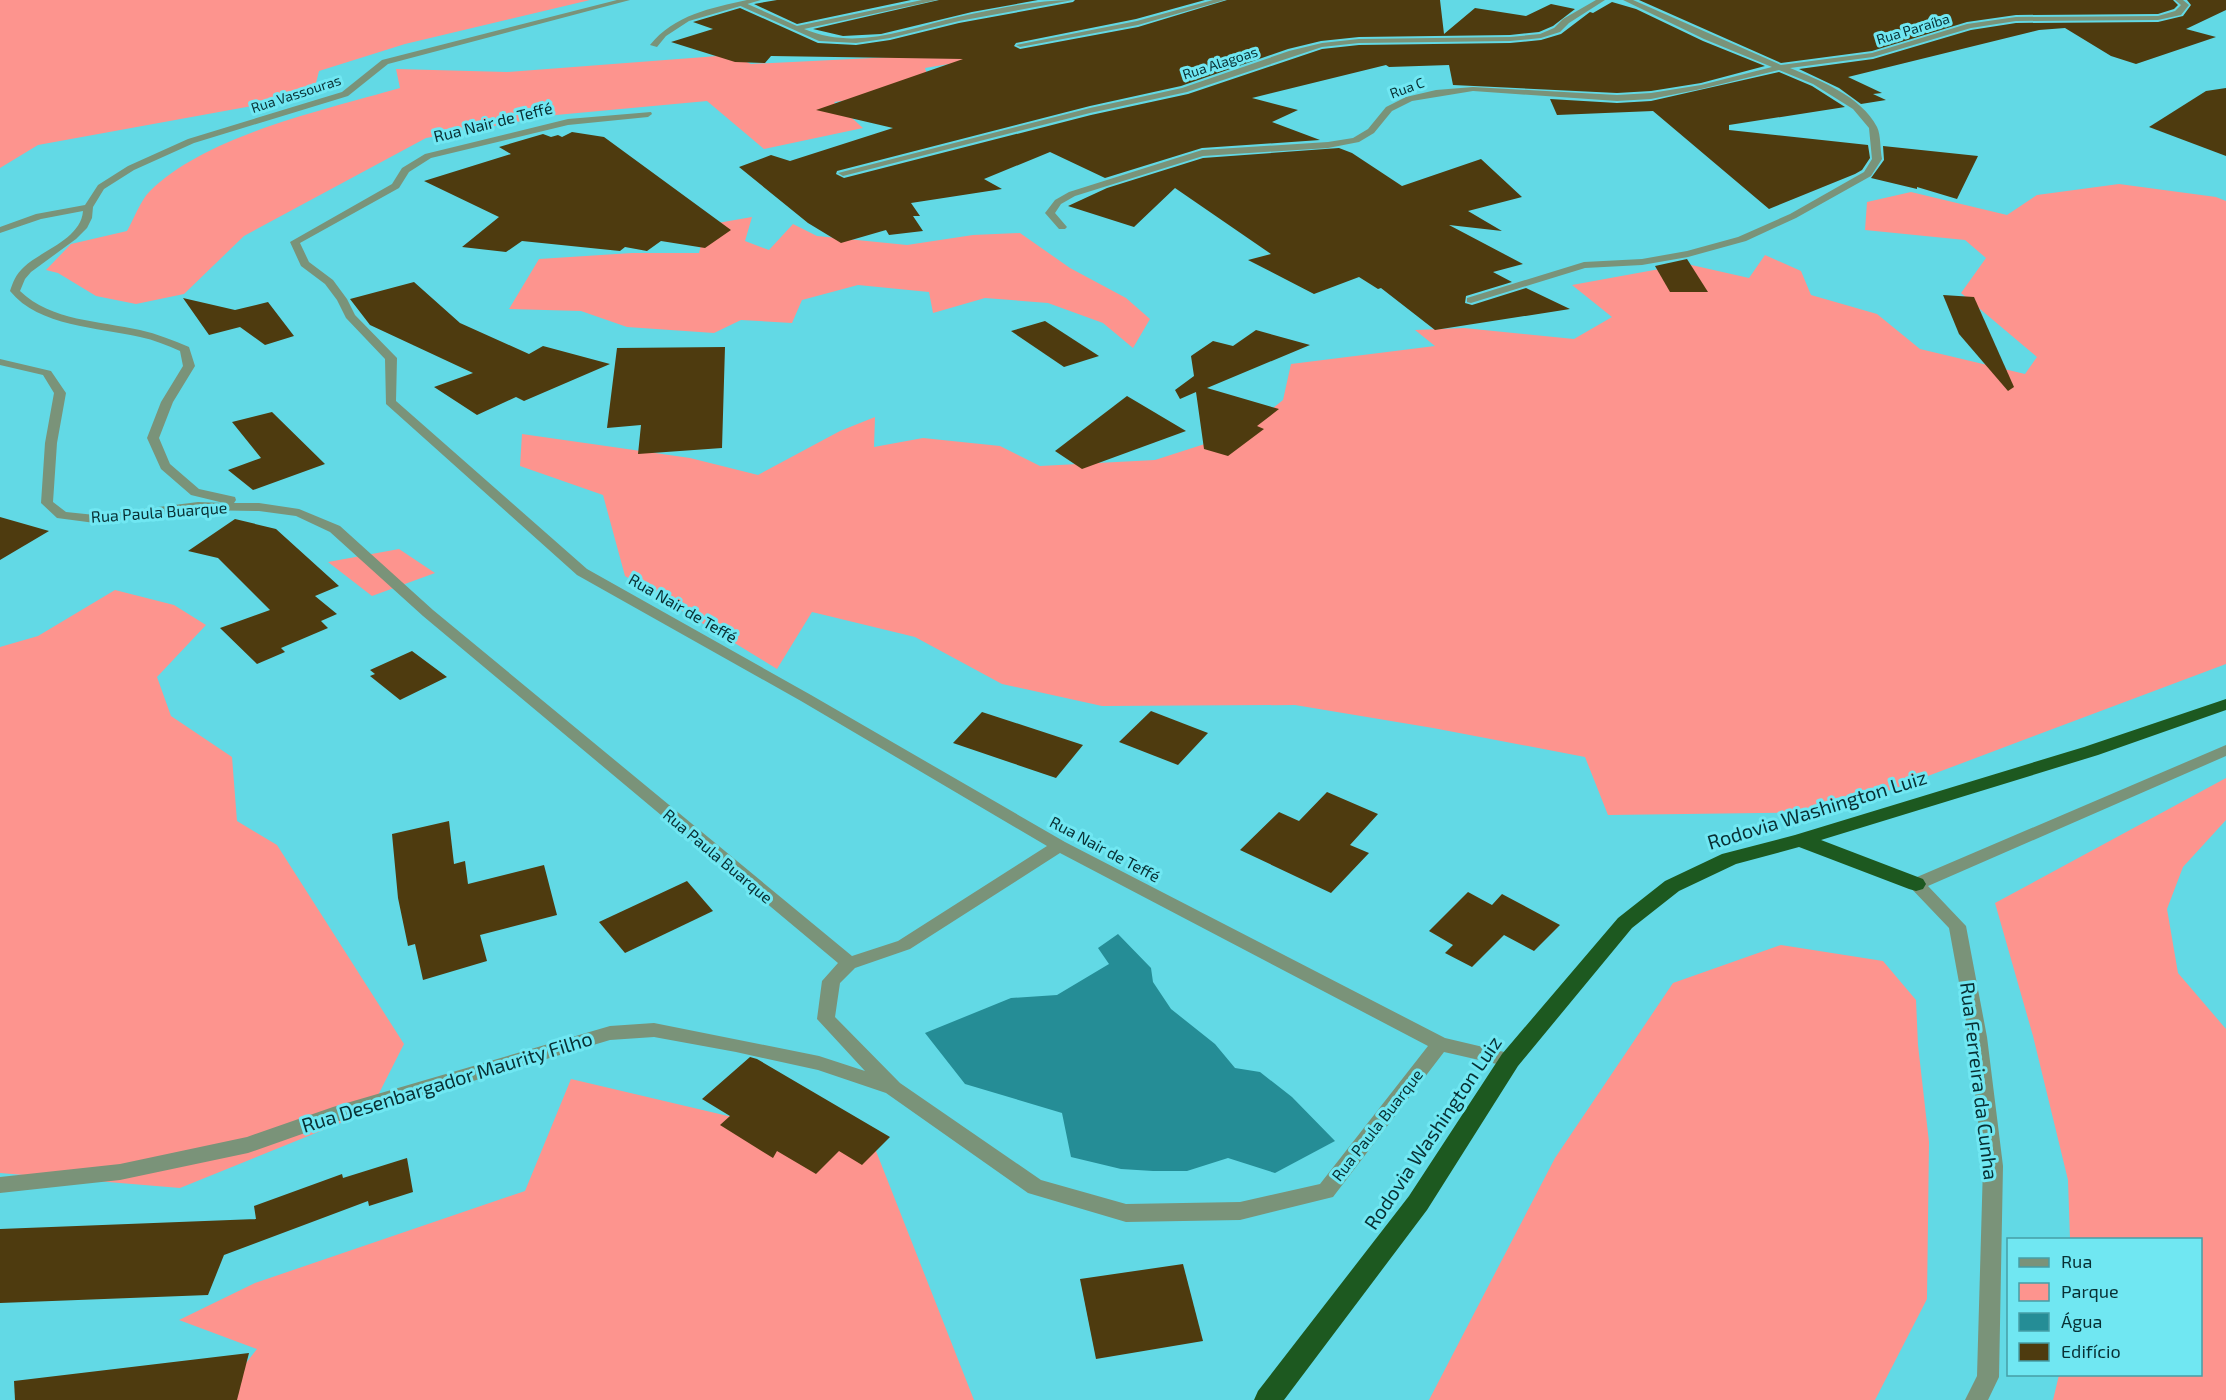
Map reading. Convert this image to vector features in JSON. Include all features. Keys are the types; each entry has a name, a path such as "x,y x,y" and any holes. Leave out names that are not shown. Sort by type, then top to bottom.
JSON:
{"highway":[{"name":"Rodovia Washington Luiz","path":"1268,1400 1418,1203 1510,1060 1624,923 1672,886 1729,859 1800,840 2091,751 2226,704"},
{"path":"1800,840 1916,884"}],"street":[{"name":"Rua Vassouras","path":"260,507 195,492 165,466 153,438 166,402 189,366 185,349 154,337 49,314 20,298 15,291 21,276 82,229 90,216 88,207 101,187 131,168 191,141 345,94 353,89 373,67 385,62 626,0"},
{"path":"654,45 668,29 682,21 757,0"},
{"path":"797,28 933,0"},
{"path":"740,4 822,39 853,41 1069,0"},
{"path":"1020,45 1138,23 1221,0"},
{"name":"Rua Alagoas","path":"843,173 1090,111 1184,90 1322,45 1359,41 1510,39 1541,36 1557,30 1566,21 1601,0"},
{"path":"1471,300 1584,265 1642,262 1688,255 1742,239 1793,216 1868,174 1877,159 1873,128 1856,107 1816,82 1707,37 1627,0"},
{"name":"Rua Paraíba","path":"1780,67 1873,55 1970,26 2016,19 2158,18 2178,13 2184,5 2179,0"},
{"name":"Rua C","path":"1062,227 1050,213 1058,202 1072,194 1202,153 1328,145 1356,140 1371,132 1389,109 1409,99 1473,89 1617,98 1651,96 1701,87 1780,67"},
{"name":"Rua Nair de Teffé","path":"648,114 568,122 428,156 405,170 396,186 295,242 305,264 329,282 342,299 350,316 391,358 390,402 582,572 806,698 1059,846 1440,1044 1510,1060"},
{"path":"0,230 39,216 88,207"},
{"name":"Rua Paula Buarque","path":"0,362 47,373 60,393 51,443 47,503 62,515 95,519 198,506 260,507 299,513 335,529 428,613 849,963 831,981 826,1019 893,1088 1035,1187 1125,1213 1240,1211 1326,1191 1440,1044"},
{"path":"1916,884 2226,750"},
{"path":"849,963 904,945 1059,846"},
{"name":"Rua Ferreira da Cunha","path":"1916,884 1957,926 1978,1037 1993,1167 1988,1377 1976,1400"},
{"name":"Rua Desenbargador Maurity Filho","path":"0,1185 120,1172 248,1145 333,1115 418,1092 610,1033 654,1030 736,1045 819,1063 893,1088"}],"green space":[{"path":"0,0 590,0 405,44 319,71 313,95 38,145 0,168"},
{"path":"1033,50 925,68 928,77 888,95 834,102 863,128 764,149 707,101 556,115 426,138 244,236 184,294 136,304 96,296 58,273 46,270 71,244 127,231 146,195 174,171 202,154 303,115 400,88 396,69 507,72 731,55 751,64"},
{"path":"2119,184 2216,197 2226,201 2226,664 1832,812 1608,815 1585,757 1295,705 1102,706 1002,684 915,637 812,612 777,669 625,576 603,495 520,466 522,434 690,458 758,475 840,431 875,417 874,447 923,438 1000,446 1040,466 1155,460 1245,431 1283,400 1291,364 1435,346 1415,330 1464,328 1574,339 1612,317 1572,285 1687,264 1749,278 1765,255 1801,271 1811,295 1877,314 1920,349 2025,374 2037,357 1961,293 1986,258 1965,240 1865,230 1867,202 1911,192 2007,215 2037,195"},
{"path":"752,217 745,241 769,250 793,224 817,236 907,245 973,235 1020,233 1070,268 1126,298 1150,319 1133,348 1103,323 1048,303 985,298 933,313 929,292 858,285 802,300 792,323 741,320 714,333 627,327 581,311 509,309 539,259 632,253 699,253 706,225"},
{"path":"399,549 435,573 372,596 328,562"},
{"path":"115,590 174,605 206,625 157,677 171,716 232,757 237,821 277,845 404,1044 370,1111 180,1188 0,1173 0,647 38,636"},
{"path":"2226,778 2226,820 2183,867 2167,909 2178,973 2226,1029 2226,1400 2053,1400 2059,1376 2202,1376 2202,1238 2070,1238 2068,1180 2033,1036 1995,903"},
{"path":"1781,945 1883,961 1916,1000 1918,1045 1929,1142 1927,1299 1875,1400 1429,1400 1555,1158 1673,983"},
{"path":"571,1079 876,1151 974,1400 217,1400 257,1349 179,1320 255,1283 525,1191"}],"water":[{"path":"1118,934 1151,968 1153,982 1171,1009 1215,1044 1235,1068 1260,1072 1292,1097 1335,1141 1275,1173 1228,1158 1187,1171 1153,1171 1121,1169 1071,1157 1062,1113 965,1084 925,1033 1011,998 1057,995 1109,964 1098,948"}],"building":[{"path":"777,0 911,0 797,24 754,4"},
{"path":"939,0 1038,0 972,12 881,34 843,36 813,29"},
{"path":"1075,0 1205,0 1136,19 1016,43 1014,46 1020,49 1138,27 1227,0 1440,0 1444,34 1475,8 1526,16 1551,4 1575,9 1553,26 1539,32 1510,35 1359,37 1321,41 1288,49 1181,86 1090,106 837,171 836,174 844,178 1091,115 1188,94 1322,49 1359,45 1510,43 1541,40 1561,34 1590,12 1593,13 1612,2 1636,9 1703,41 1765,66 1701,83 1651,91 1617,93 1453,85 1449,65 1389,67 1386,65 1252,98 1298,110 1272,122 1320,140 1202,148 1105,178 1050,152 984,179 1002,189 911,203 920,216 913,216 923,231 889,235 886,230 841,243 808,223 739,167 771,155 790,161 893,128 816,110 963,59 771,56 765,63 735,62 671,42 713,29 693,22 740,8 818,43 856,45 890,40 959,23"},
{"path":"1639,0 2173,0 2178,5 2174,9 2158,14 2016,15 1967,22 1872,51 1781,63"},
{"path":"2187,0 2226,0 2226,10 2186,29 2216,37 2136,64 2111,56 2065,28 2039,30 1848,77 1882,93 1873,94 1886,100 1861,104 1839,88 1799,69 1873,59 1971,30 2016,23 2158,22 2183,16 2191,5"},
{"path":"1779,72 1812,86 1845,107 1729,125 1729,130 1868,145 1870,158 1862,170 1855,174 1769,209 1653,111 1557,115 1550,99 1617,103 1651,101"},
{"path":"2226,88 2226,156 2149,127 2206,91"},
{"path":"572,132 604,137 731,230 705,248 661,241 647,251 625,247 620,251 522,241 506,252 462,247 499,217 424,181 511,154 499,147 543,134 562,137"},
{"path":"1883,146 1978,156 1957,199 1917,187 1917,189 1871,178 1884,160"},
{"path":"1339,148 1352,153 1402,186 1481,159 1522,197 1468,211 1502,231 1449,225 1523,264 1493,272 1512,282 1466,296 1465,303 1472,305 1526,288 1570,309 1435,330 1381,288 1378,289 1359,277 1314,294 1248,260 1271,254 1175,188 1134,227 1068,206 1107,188 1203,158"},
{"path":"1687,259 1708,292 1670,292 1655,266"},
{"path":"414,282 460,323 529,354 543,346 610,364 524,401 516,397 477,415 434,387 473,373 370,325 350,299"},
{"path":"1943,295 1974,297 2014,387 2008,391 1959,334"},
{"path":"183,298 235,310 268,302 294,336 265,345 240,327 209,335"},
{"path":"1045,321 1099,356 1064,367 1011,331"},
{"path":"1256,330 1310,345 1207,388 1279,409 1257,426 1264,429 1228,456 1204,449 1196,392 1180,399 1175,390 1194,376 1191,356 1213,341 1233,346"},
{"path":"725,347 722,448 638,454 641,425 607,428 617,348"},
{"path":"1127,396 1186,431 1082,469 1055,451"},
{"path":"272,412 325,464 253,490 228,470 261,458 232,422"},
{"path":"0,517 49,531 0,560"},
{"path":"235,519 276,529 339,586 315,596 337,614 321,621 328,628 281,648 285,652 257,664 220,628 270,610 218,558 188,551"},
{"path":"412,651 447,677 400,700 370,676 375,674 370,670"},
{"path":"1151,711 1208,733 1178,765 1119,742"},
{"path":"982,712 1083,745 1056,778 953,743"},
{"path":"1327,792 1378,814 1350,845 1369,853 1331,893 1240,850 1279,812 1299,821"},
{"path":"449,821 454,864 465,861 468,884 544,865 557,915 480,935 487,961 423,980 415,944 408,946 398,898 392,834"},
{"path":"687,881 713,911 625,953 599,922"},
{"path":"1468,892 1492,905 1502,894 1560,925 1534,951 1504,935 1472,967 1445,953 1453,945 1429,931"},
{"path":"750,1057 890,1137 862,1165 839,1151 816,1174 777,1151 773,1158 720,1125 730,1116 702,1099"},
{"path":"407,1158 413,1192 369,1206 368,1201 224,1255 208,1295 0,1303 0,1229 256,1219 254,1206 342,1174 343,1178"},
{"path":"1183,1264 1203,1341 1096,1359 1080,1279"},
{"path":"249,1353 237,1400 15,1400 14,1381"}]}
